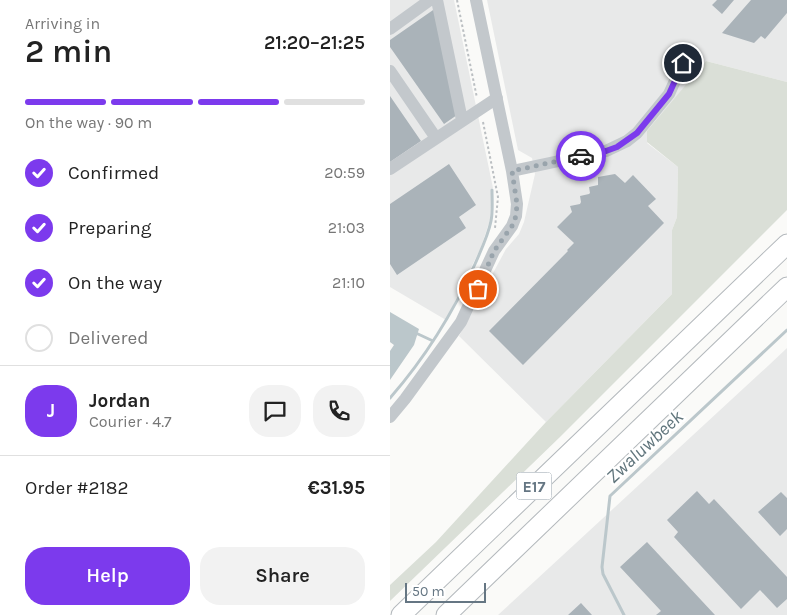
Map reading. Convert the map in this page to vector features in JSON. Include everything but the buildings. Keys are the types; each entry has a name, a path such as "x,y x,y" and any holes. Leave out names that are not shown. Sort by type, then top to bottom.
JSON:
{"highway":[{"name":"E17","path":"401,615 787,244"},
{"name":"E17","path":"446,615 787,287"}],"street":[{"path":"390,29 430,0"},
{"path":"438,0 462,120"},
{"path":"390,416 405,399 461,322 494,251 512,226 516,216 517,204 512,171 476,0"},
{"path":"512,171 606,151 627,141 637,133 669,94 683,63"},
{"path":"390,71 436,138"},
{"path":"390,169 496,98"}],"path":[{"path":"457,0 498,197 495,228"}],"shaded area":[{"path":"390,0 454,0 493,188 491,189 490,220 481,247 446,320 390,287"},
{"path":"487,0 787,0 787,82 706,61 647,143 678,167 677,217 672,230 672,294 546,422 459,336 506,249 519,234 524,222 535,174 532,158 518,150"},
{"path":"706,61 787,82 787,210 560,437 390,601 390,585 436,542 546,422 672,294 672,230 677,217 678,167 647,142 647,131"},
{"path":"390,312 419,329 414,345 390,380 390,351 394,345 390,342"},
{"path":"787,348 787,615 498,615 769,365"}],"waterway":[{"path":"390,398 426,351 448,317 466,282 490,227 492,190"},
{"name":"Zwaluwbeek","path":"624,615 603,574 602,567 610,496 787,330"},
{"path":"418,334 433,341"}],"way so far":[{"path":"478,289 494,251 512,226 516,216 517,204 512,171 581,156"}],"route":[{"path":"581,156 617,147 637,133 669,94 683,63"}]}
